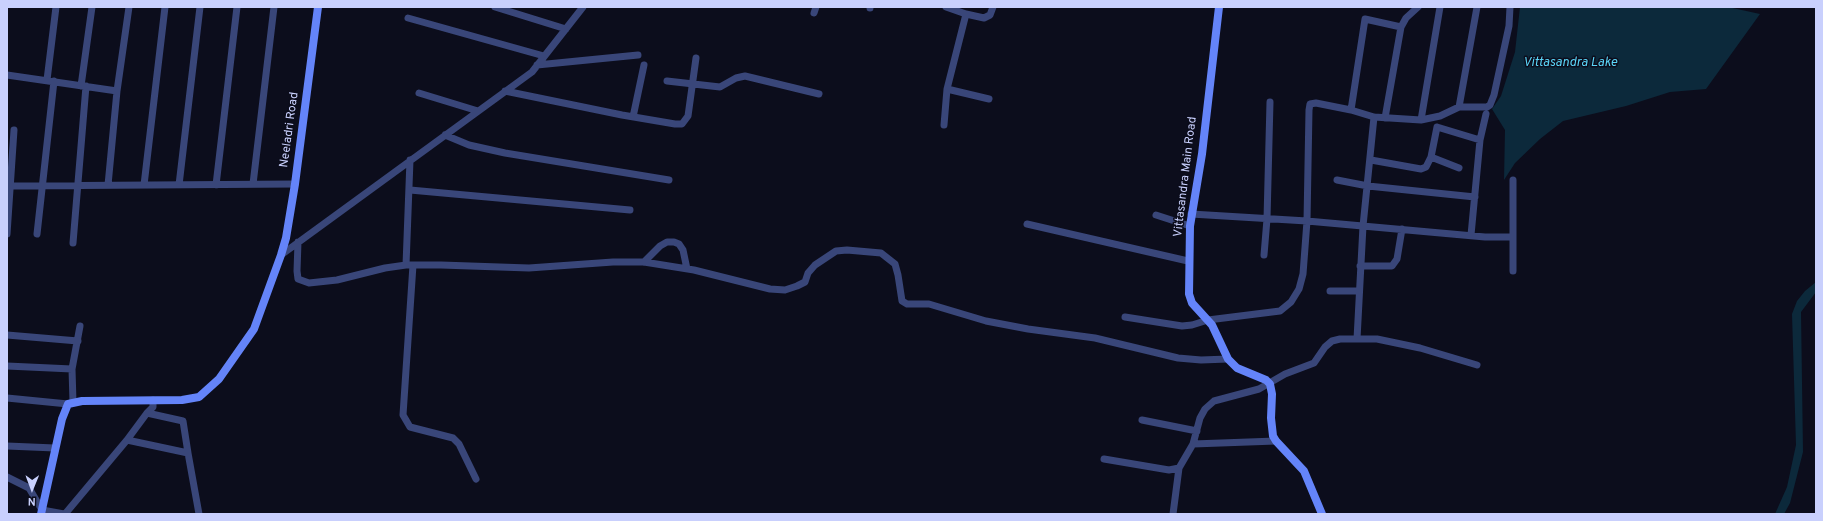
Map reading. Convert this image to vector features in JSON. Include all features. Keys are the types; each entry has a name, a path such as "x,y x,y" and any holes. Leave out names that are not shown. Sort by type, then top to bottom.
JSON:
{"street":[{"path":"37,234 56,7"},
{"path":"73,243 79,186 84,86 92,7"},
{"path":"108,185 117,91 129,7"},
{"path":"144,185 165,7"},
{"path":"179,185 187,106 200,7"},
{"path":"216,184 237,7"},
{"path":"253,184 274,7"},
{"name":"Neeladri Road","path":"70,403 82,400 182,400 194,398 203,394 219,379 250,337 257,324 281,255 287,232 295,184 318,7"},
{"path":"495,7 566,29"},
{"path":"281,255 532,72 583,7"},
{"path":"946,7 984,18 990,15 993,7"},
{"name":"Vittasandra Main Road","path":"1219,7 1202,154 1191,214 1188,261 1190,298 1208,320 1228,359 1238,368 1266,380 1270,384"},
{"path":"1385,118 1401,27 1406,18 1418,7"},
{"path":"1421,120 1440,7"},
{"path":"1459,108 1477,7"},
{"path":"1125,317 1182,326 1192,325 1208,320 1280,311 1291,302 1299,289 1303,274 1307,221 1310,104 1351,110 1374,117 1421,120 1440,116 1459,108 1487,107 1494,95 1509,26 1510,7"},
{"path":"944,125 947,88 966,14"},
{"path":"408,18 544,56"},
{"path":"1351,110 1365,19 1401,27"},
{"path":"537,65 638,55"},
{"path":"505,91 633,117 682,124 688,116 696,58"},
{"path":"633,117 644,65"},
{"path":"7,75 117,91"},
{"path":"667,81 720,87 736,78 745,76 819,94"},
{"path":"947,88 988,99"},
{"path":"419,93 478,111"},
{"path":"1264,255 1267,219 1270,102"},
{"path":"1471,235 1480,140 1486,114"},
{"path":"1357,339 1358,291 1374,117"},
{"path":"1371,160 1421,169 1426,167 1431,157 1437,127 1480,140"},
{"path":"7,234 8,186 14,130"},
{"path":"445,135 469,146 669,180"},
{"path":"1431,157 1459,168"},
{"path":"410,160 410,265 403,415 410,427 453,438 459,444 476,479"},
{"path":"1337,180 1368,186 1475,197"},
{"path":"1513,180 1513,271"},
{"path":"8,186 295,184"},
{"path":"410,190 630,210"},
{"path":"1191,214 1307,221 1512,237"},
{"path":"1156,215 1190,226"},
{"path":"1027,224 1188,261"},
{"path":"1360,266 1392,266 1397,259 1402,229"},
{"path":"298,242 296,271 298,279 308,283 337,280 385,268 410,265 529,268 613,262 644,262 686,269 770,289 785,290 805,282 808,273 815,264 836,251 847,250 881,252 895,264 898,275 899,294 902,301 907,304 930,304 986,321 1028,329 1095,338 1178,358 1201,360 1228,359"},
{"path":"644,262 660,246 667,242 674,242 679,244 683,250 686,269"},
{"path":"1330,291 1358,291"},
{"path":"41,512 63,415 70,403 72,369 80,326"},
{"path":"7,336 78,342"},
{"path":"1173,514 1179,468 1194,444 1205,408 1214,401 1248,392 1270,384 1285,374 1314,363 1325,347 1332,341 1377,339 1420,348 1477,365"},
{"path":"7,366 72,369"},
{"path":"1270,384 1272,394 1272,426 1276,441 1304,471 1322,514"},
{"path":"7,398 70,403"},
{"path":"41,512 64,514 153,407 153,400"},
{"path":"147,414 183,421 198,514"},
{"path":"1142,420 1197,431"},
{"path":"127,440 188,453"},
{"path":"1194,444 1276,441"},
{"path":"7,446 55,448"},
{"path":"1104,460 1169,470 1179,468"},
{"path":"7,477 29,488 41,512"}],"water":[{"name":"Vittasandra Lake","path":"1520,7 1728,7 1760,14 1706,89 1670,92 1626,106 1563,121 1540,139 1515,163 1504,180 1505,130 1492,109 1501,96 1515,52"},
{"path":"1816,282 1816,292 1801,312 1803,452 1790,503 1784,514 1775,514 1787,487 1796,445 1792,314 1797,301 1805,291"}]}
